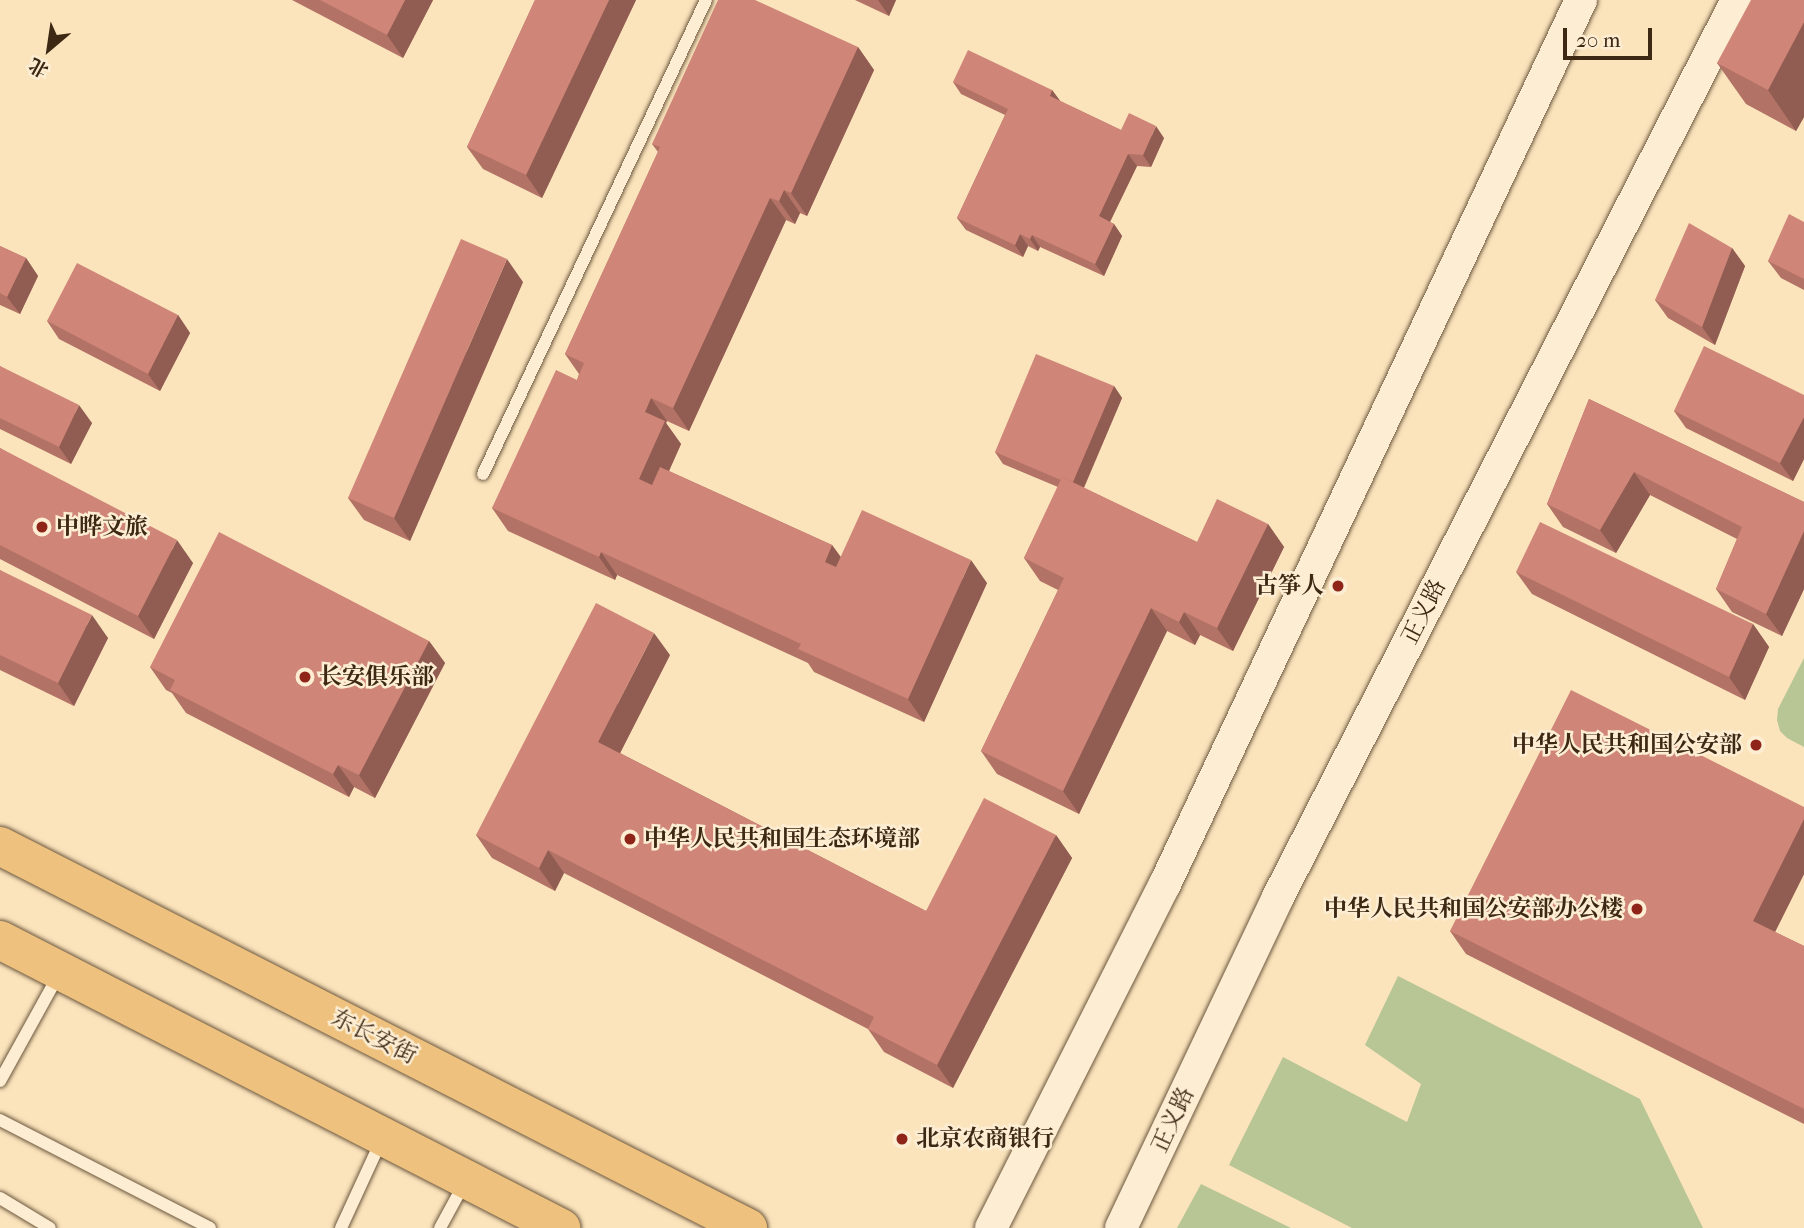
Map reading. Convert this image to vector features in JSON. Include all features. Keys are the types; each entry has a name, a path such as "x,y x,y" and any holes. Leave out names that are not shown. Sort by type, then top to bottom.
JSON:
{"highway":[{"name":"东长安街","path":"0,846 748,1228"},
{"path":"0,940 561,1228"}],"street":[{"path":"991,1228 1165,884 1581,0"},
{"name":"正义路","path":"1121,1228 1278,897 1737,0"}],"lane":[{"path":"483,474 706,0"},
{"path":"0,1081 61,971"},
{"path":"0,1120 210,1228"},
{"path":"341,1228 384,1135"},
{"path":"440,1228 466,1179"},
{"path":"0,1198 50,1228"}],"green space":[{"path":"1804,658 1804,747 1780,731 1777,720 1778,709"},
{"path":"1398,976 1640,1099 1703,1228 1352,1228 1229,1165 1283,1057 1407,1122 1421,1084 1365,1045"},
{"path":"1201,1184 1291,1228 1177,1228"}],"building":[{"path":"320,0 405,0 387,35"},
{"path":"535,0 609,0 526,175 467,147"},
{"path":"718,0 755,0 858,47 791,193 784,190 779,201 770,198 673,408 651,398 645,412 665,421 639,479 652,485 660,467 832,545 825,562 836,567 862,510 971,560 908,699 798,649 801,644 601,552 599,557 492,508 556,370 577,380 584,363 565,354 660,147 652,144"},
{"path":"1751,0 1804,0 1804,22 1768,90 1717,63"},
{"path":"968,50 1052,90 1050,96 1121,130 1129,113 1156,126 1143,155 1128,154 1099,216 1114,224 1095,264 1032,235 1030,239 1020,234 1015,245 957,218 1008,109 953,82"},
{"path":"1789,214 1804,222 1804,279 1768,261"},
{"path":"1689,223 1732,248 1702,327 1655,300"},
{"path":"461,239 507,259 394,518 348,498"},
{"path":"0,246 26,258 7,297 0,293"},
{"path":"77,263 178,315 148,374 47,321"},
{"path":"1704,346 1804,395 1804,417 1780,463 1674,411"},
{"path":"1036,354 1114,386 1073,482 1062,477 1061,480 995,452"},
{"path":"0,366 79,405 59,447 0,418"},
{"path":"1589,399 1804,502 1804,531 1766,614 1716,589 1742,527 1634,472 1600,530 1547,504"},
{"path":"0,448 177,540 138,616 0,545"},
{"path":"1062,477 1197,542 1217,499 1268,524 1217,628 1184,612 1179,622 1151,608 1063,791 981,751 1064,578 1024,558"},
{"path":"1540,522 1753,624 1729,677 1516,572"},
{"name":"长安俱乐部","path":"219,532 429,641 359,775 338,765 333,774 170,690 175,680 150,667"},
{"path":"0,570 92,615 58,683 0,655"},
{"name":"中华人民共和国生态环境部","path":"596,603 654,633 598,742 926,911 984,798 1056,835 937,1065 868,1029 874,1017 548,850 539,868 476,835"},
{"name":"中华人民共和国公安部办公楼","path":"1571,690 1804,807 1804,819 1753,921 1804,946 1804,1109 1450,931"}],"place":[{"name":"中晔文旅","path":"42,527"},
{"name":"古筝人","path":"1338,586"},
{"name":"长安俱乐部","path":"305,677"},
{"name":"中华人民共和国公安部","path":"1756,745"},
{"name":"中华人民共和国生态环境部","path":"630,839"},
{"name":"中华人民共和国公安部办公楼","path":"1637,909"},
{"name":"北京农商银行","path":"902,1139"}]}
